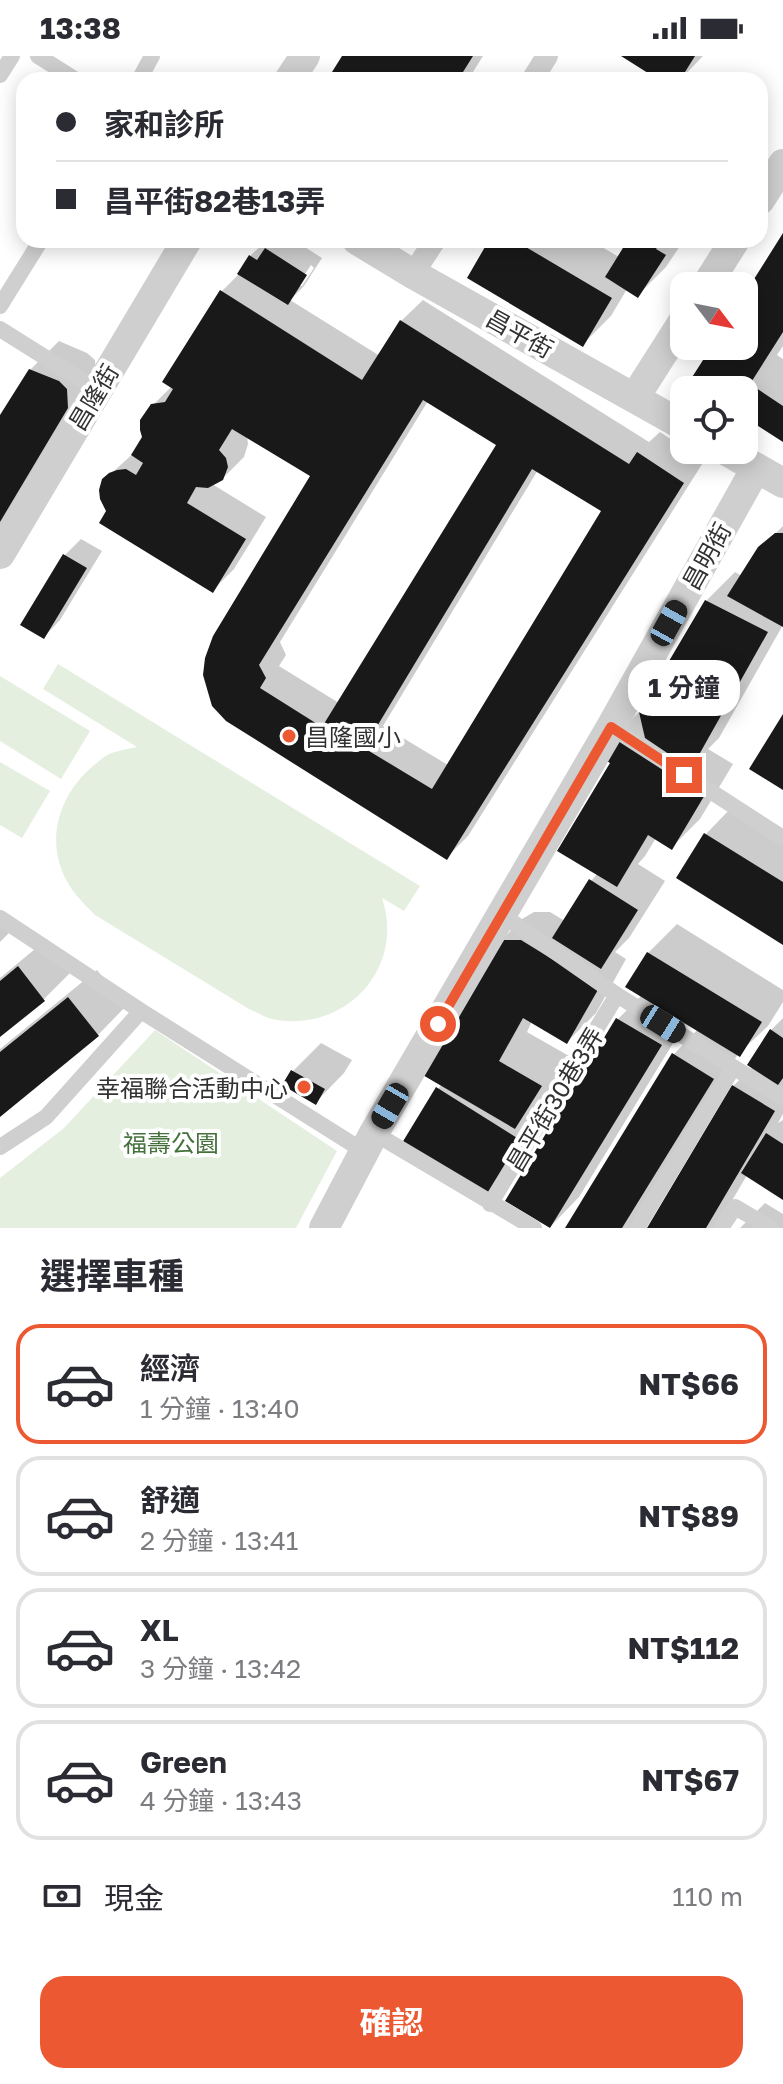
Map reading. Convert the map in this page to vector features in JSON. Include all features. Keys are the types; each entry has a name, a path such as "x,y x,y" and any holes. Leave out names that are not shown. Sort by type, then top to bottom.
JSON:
{"street":[{"path":"768,187 783,164"},
{"name":"昌隆街","path":"0,554 182,248"},
{"name":"昌平街","path":"370,248 670,418"},
{"path":"413,274 430,248"},
{"path":"715,272 730,248"},
{"path":"635,397 670,342"},
{"path":"749,464 783,483"},
{"name":"昌明街","path":"324,1228 756,468"}],"lane":[{"path":"0,75 12,56"},
{"path":"38,56 63,72"},
{"path":"0,306 36,248"},
{"path":"0,329 97,390"},
{"path":"611,727 783,838"},
{"path":"501,914 617,995 783,1098"},
{"path":"0,918 141,1011 370,1143 534,1228"},
{"name":"昌平街30巷3弄","path":"490,1204 617,995"},
{"path":"0,1147 46,1117 141,1011"},
{"path":"637,1228 733,1068"},
{"path":"721,1228 735,1207 771,1228"}],"green space":[{"path":"58,664 420,886 404,911 382,898 387,924 385,949 377,971 363,991 345,1006 323,1016 298,1021 269,1018 249,1009 95,915 85,905 68,884 58,857 56,842 60,814 73,788 93,766 107,755 137,747 43,689"},
{"path":"0,676 90,731 61,779 0,741"},
{"path":"0,762 50,791 22,838 0,825"},
{"name":"福壽公園","path":"155,1030 337,1151 296,1228 0,1228 0,1178 64,1128"}],"building":[{"path":"342,56 473,56 463,72 332,72"},
{"path":"621,56 695,56 685,72 646,72"},
{"path":"783,233 783,332 755,376 693,376 703,360 758,360 758,273"},
{"path":"265,248 307,275 288,305 237,274 249,255 257,260"},
{"path":"484,248 528,248 612,298 583,347 467,278"},
{"path":"623,248 657,248 666,255 638,298 605,277"},
{"path":"220,290 362,380 400,320 629,464 637,452 684,483 447,860 226,721 212,706 203,675 213,636 310,476 232,429 219,450 226,458 228,467 223,480 208,488 196,487 187,503 246,539 213,593 99,523 106,511 100,499 102,479 117,470 126,469 136,475 143,463 131,455 142,437 140,420 151,404 165,402 173,389 162,382","holes":["423,400 496,445 322,727 260,688 266,678 259,665","532,469 601,511 432,789 364,748"]},
{"path":"29,369 59,381 67,389 68,408 0,522 0,415"},
{"path":"758,389 783,406 783,442 758,426"},
{"path":"775,533 783,533 783,627 727,596 758,547"},
{"path":"63,554 87,568 44,639 20,625"},
{"path":"705,600 768,632 691,769 645,738 639,712"},
{"path":"783,714 783,790 749,769"},
{"path":"612,736 706,793 672,850 648,835 617,887 557,851 610,763 600,757"},
{"path":"704,833 783,882 783,945 676,878"},
{"path":"589,879 638,910 601,969 552,938"},
{"path":"504,940 521,940 599,988 567,1044 523,1018 499,1061 542,1086 515,1129 421,1074"},
{"path":"647,952 762,1022 740,1057 625,987"},
{"path":"18,966 45,1001 0,1037 0,981"},
{"path":"68,997 99,1036 0,1117 0,1052"},
{"path":"616,1018 662,1045 550,1228 505,1201"},
{"path":"770,1029 783,1038 783,1078 778,1085 747,1065"},
{"path":"672,1053 714,1079 622,1228 565,1228"},
{"name":"幸福聯合活動中心","path":"291,1070 325,1089 316,1105 282,1085"},
{"path":"732,1085 775,1111 706,1228 647,1228"},
{"path":"436,1087 522,1141 488,1196 402,1143"},
{"path":"766,1133 783,1144 783,1200 741,1173"}],"place":[{"name":"昌隆國小","path":"289,736"},
{"name":"幸福聯合活動中心","path":"304,1087"}],"route":[{"path":"438,1024 611,727 684,775"}]}
